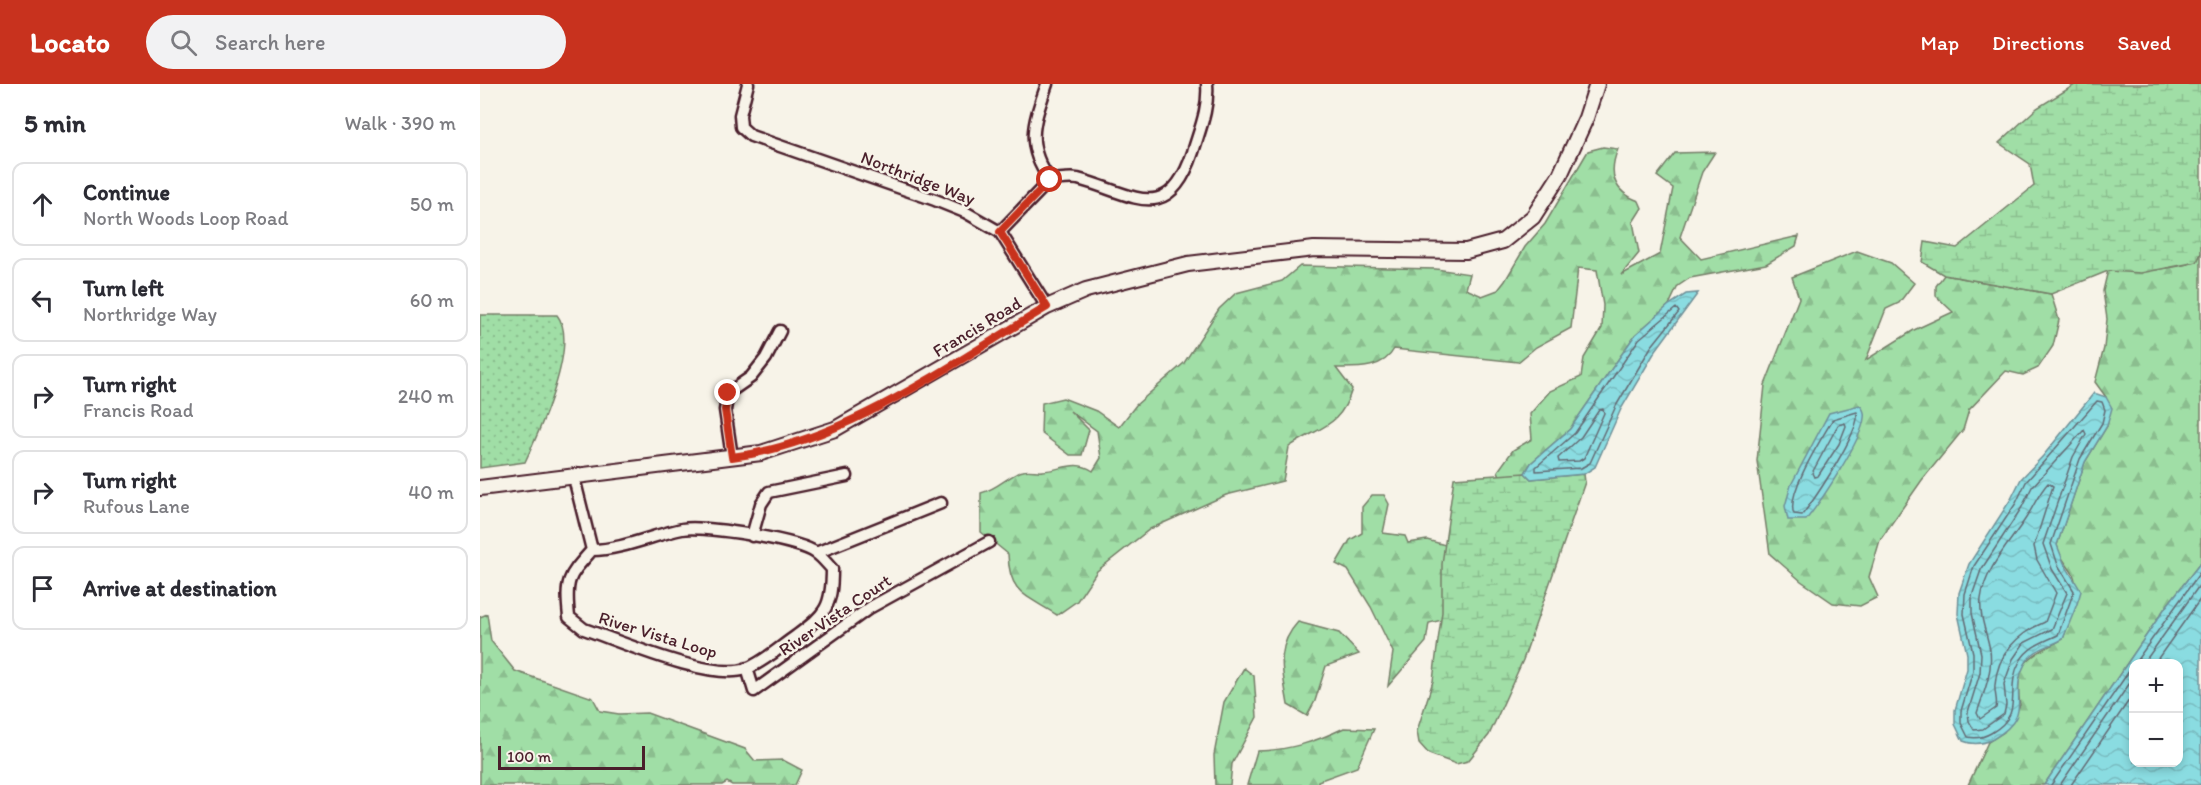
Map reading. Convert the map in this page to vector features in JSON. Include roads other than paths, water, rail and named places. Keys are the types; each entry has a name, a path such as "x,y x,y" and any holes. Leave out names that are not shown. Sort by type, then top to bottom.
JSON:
{"street":[{"name":"Northridge Way","path":"748,84 740,115 741,127 751,136 935,200 1000,232"},
{"path":"1047,84 1032,127 1034,149 1050,180"},
{"path":"1047,307 1000,232 1050,180 1076,179 1130,199 1156,198 1173,190 1182,179 1207,107 1207,84"},
{"name":"Francis Road","path":"480,488 761,453 835,429 1047,307 1086,290 1188,264 1314,249 1466,251 1503,241 1533,218 1560,175 1586,118 1597,84"},
{"path":"732,457 725,410 728,393 751,377 766,358 780,331"},
{"path":"752,536 761,504 769,492 847,476"},
{"path":"574,478 592,550 684,528 710,529 752,536 804,547 816,553 941,503"},
{"name":"River Vista Court","path":"747,668 754,691 871,607 989,542"},
{"name":"River Vista Loop","path":"592,550 571,572 567,591 569,617 584,629 706,669 728,673 747,668 826,612 832,594 832,569 816,553"}],"water":[{"path":"1698,293 1656,350 1621,409 1595,467 1584,474 1531,479 1525,473 1531,463 1570,429 1635,335 1669,305 1686,294"},
{"path":"2094,393 2106,397 2112,408 2107,426 2085,462 2057,545 2064,563 2081,591 2075,609 2063,639 2037,651 2025,664 2020,676 2018,713 2014,721 2006,730 1989,741 1974,743 1963,741 1955,724 1955,710 1967,669 1967,654 1958,614 1959,593 1969,564 2011,499 2021,479 2043,456"},
{"path":"1860,405 1864,414 1862,428 1840,470 1806,520 1788,520 1785,506 1791,485 1829,413"},
{"path":"2201,562 2201,785 2044,785 2129,661 2129,767 2183,767 2183,659 2130,659 2165,608"}]}
